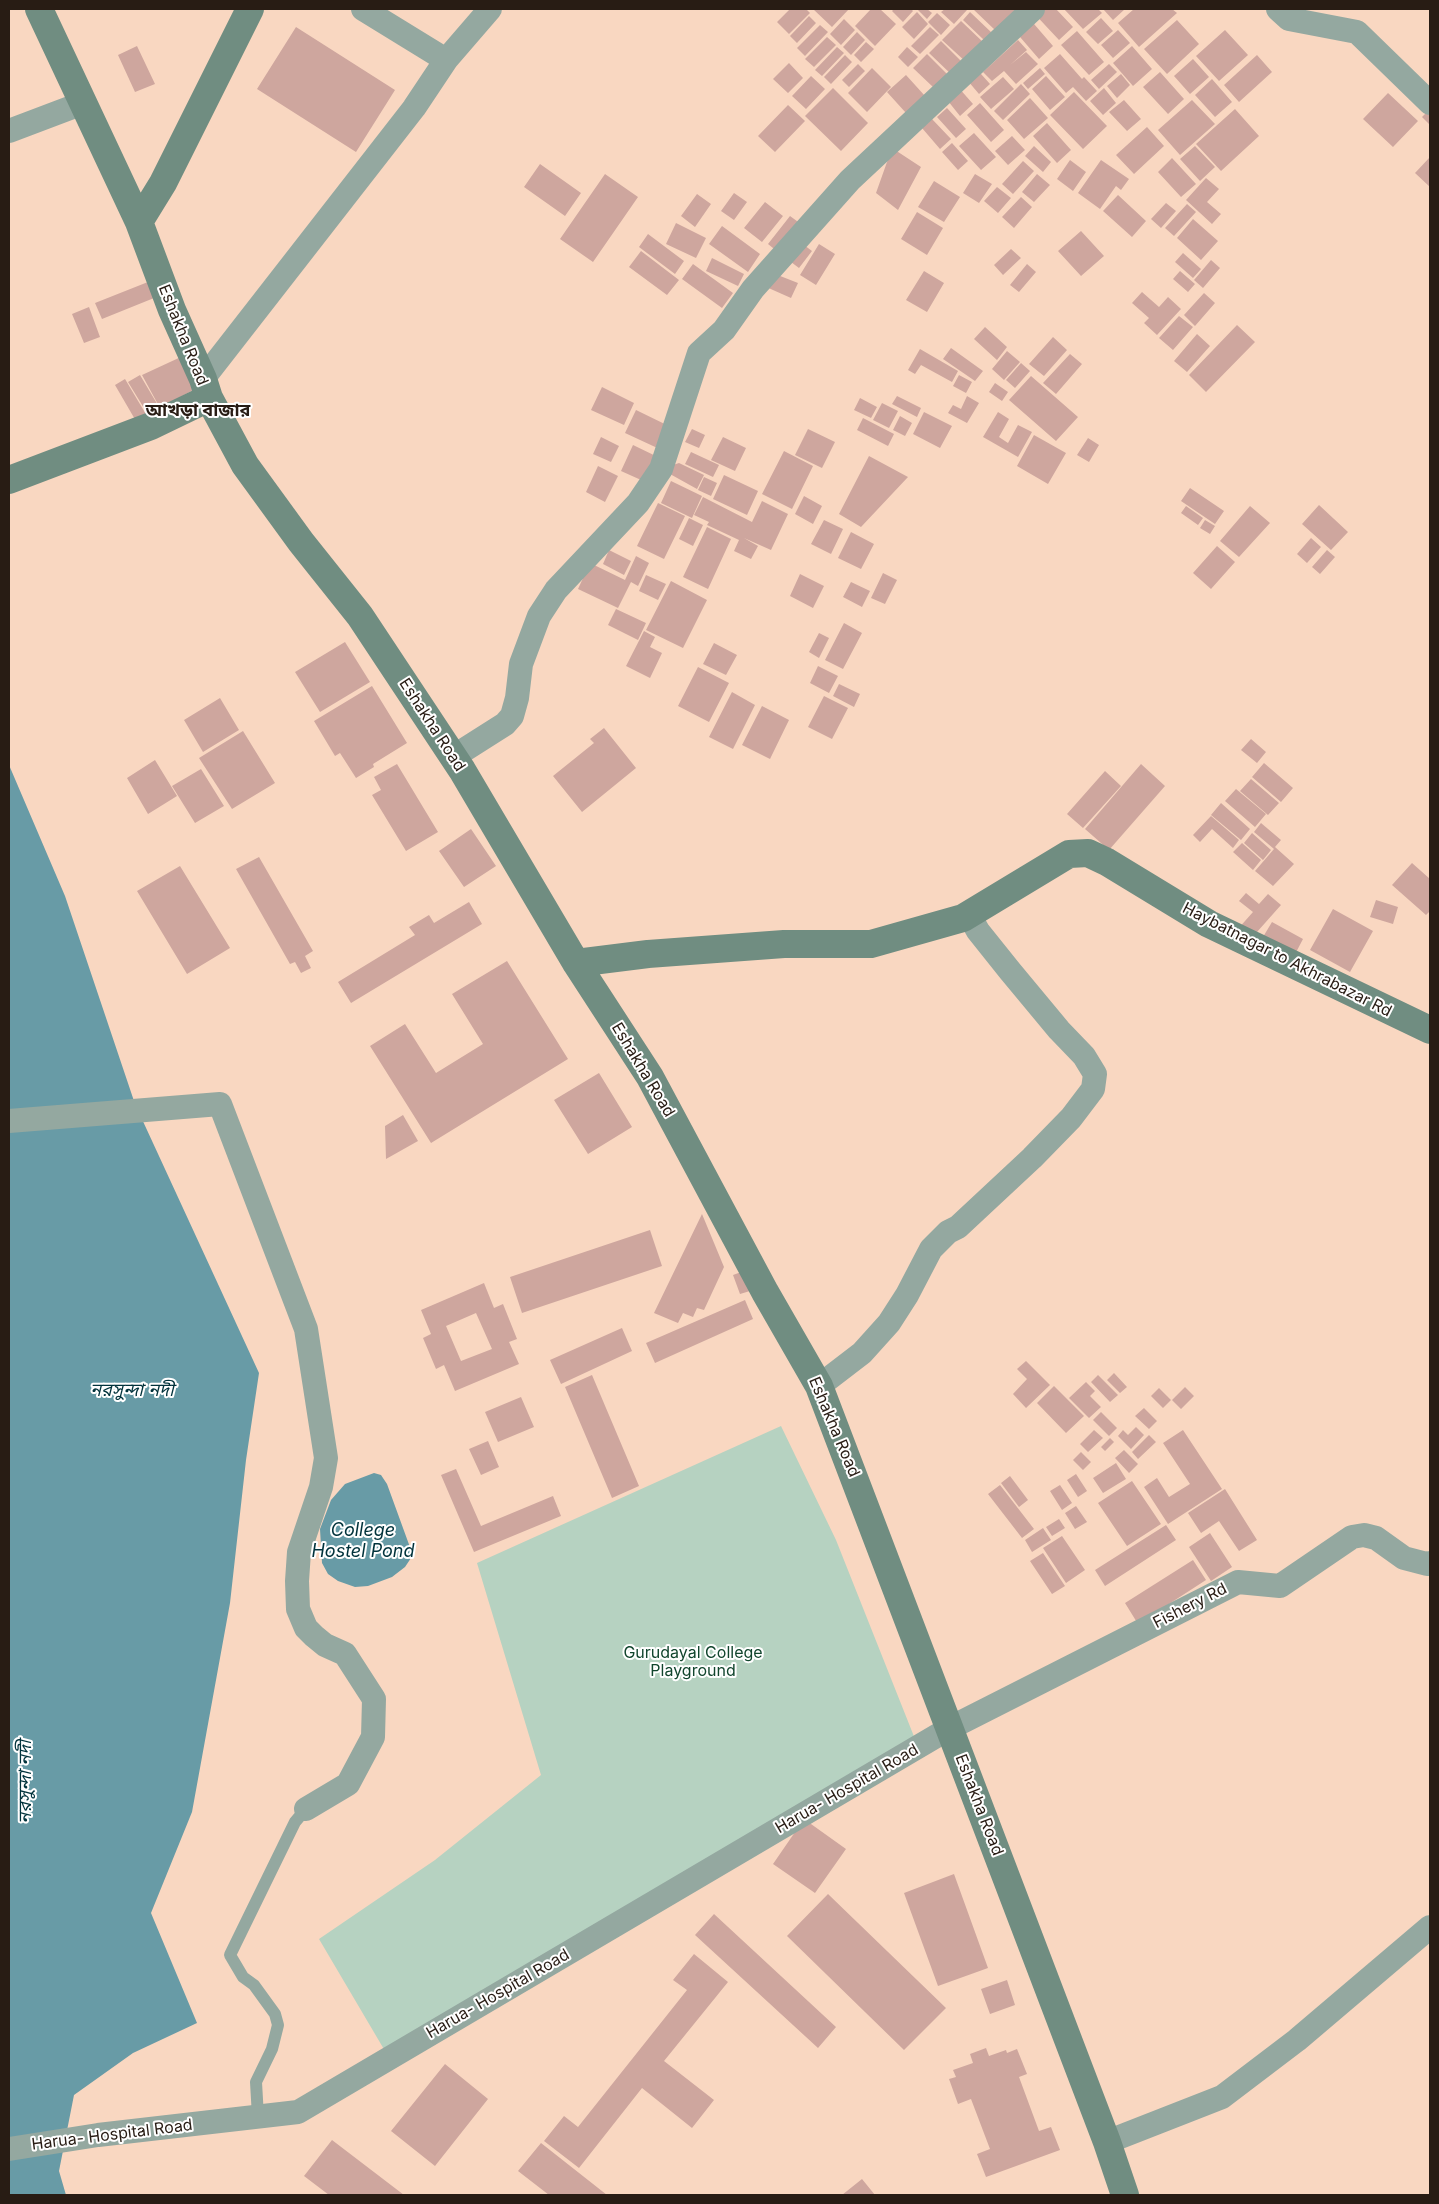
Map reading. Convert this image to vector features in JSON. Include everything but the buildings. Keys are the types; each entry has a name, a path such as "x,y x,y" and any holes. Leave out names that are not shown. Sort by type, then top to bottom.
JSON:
{"street":[{"name":"Eshakha Road","path":"39,9 139,222 172,310 206,388 245,465 301,542 360,616 453,757 576,964 650,1077 764,1292 819,1386 1107,2142 1125,2195"},
{"path":"139,222 168,174 250,9"},
{"path":"363,9 446,60"},
{"path":"9,480 151,426 206,388 414,108 446,60 490,9"},
{"path":"453,757 505,724 512,716 517,698 521,664 539,616 556,590 638,503 661,469 699,353 724,330 753,289 850,180 1033,9"},
{"path":"1278,9 1289,19 1357,32 1430,103"},
{"path":"9,131 83,103"},
{"name":"Haybatnagar to Akhrabazar Rd","path":"576,964 648,954 784,944 871,944 924,930 969,915 1070,854 1088,853 1107,862 1209,924 1430,1030"},
{"path":"819,1386 862,1353 889,1323 907,1295 931,1249 948,1232 958,1227 1032,1158 1071,1118 1093,1089 1096,1074 1084,1056 1059,1030 1010,971 978,931 969,915"},
{"path":"9,1121 220,1104 306,1329 325,1449 326,1458 321,1487 299,1552 298,1609 306,1628 314,1636 325,1645 345,1654 374,1699 372,1738 348,1784 306,1809"},
{"name":"Fishery Rd","path":"950,1728 1238,1582 1280,1586 1352,1537 1364,1535 1376,1538 1404,1558 1427,1564 1430,1562"},
{"name":"Harua- Hospital Road","path":"9,2149 98,2135 298,2112 950,1728"},
{"path":"1107,2142 1222,2097 1297,2040 1430,1927"}],"lane":[{"path":"258,2117 256,2082 272,2050 278,2025 275,2014 254,1985 243,1977 230,1955 295,1822 306,1809"}],"green space":[{"name":"Gurudayal College Playground","path":"781,1426 836,1540 915,1739 385,2051 319,1939 435,1860 541,1775 477,1563"}],"water":[{"name":"নরসুন্দা নদী","path":"9,765 65,896 135,1104 259,1373 246,1460 230,1603 192,1812 151,1913 197,2023 133,2053 74,2095 59,2171 66,2195 9,2195"},
{"name":"College Hostel Pond","path":"374,1473 381,1475 387,1484 411,1550 411,1558 405,1567 392,1577 368,1586 355,1587 338,1581 328,1574 322,1563 320,1529 331,1500 345,1484"}],"district":[{"name":"আখড়া বাজার","path":"198,411"}]}
